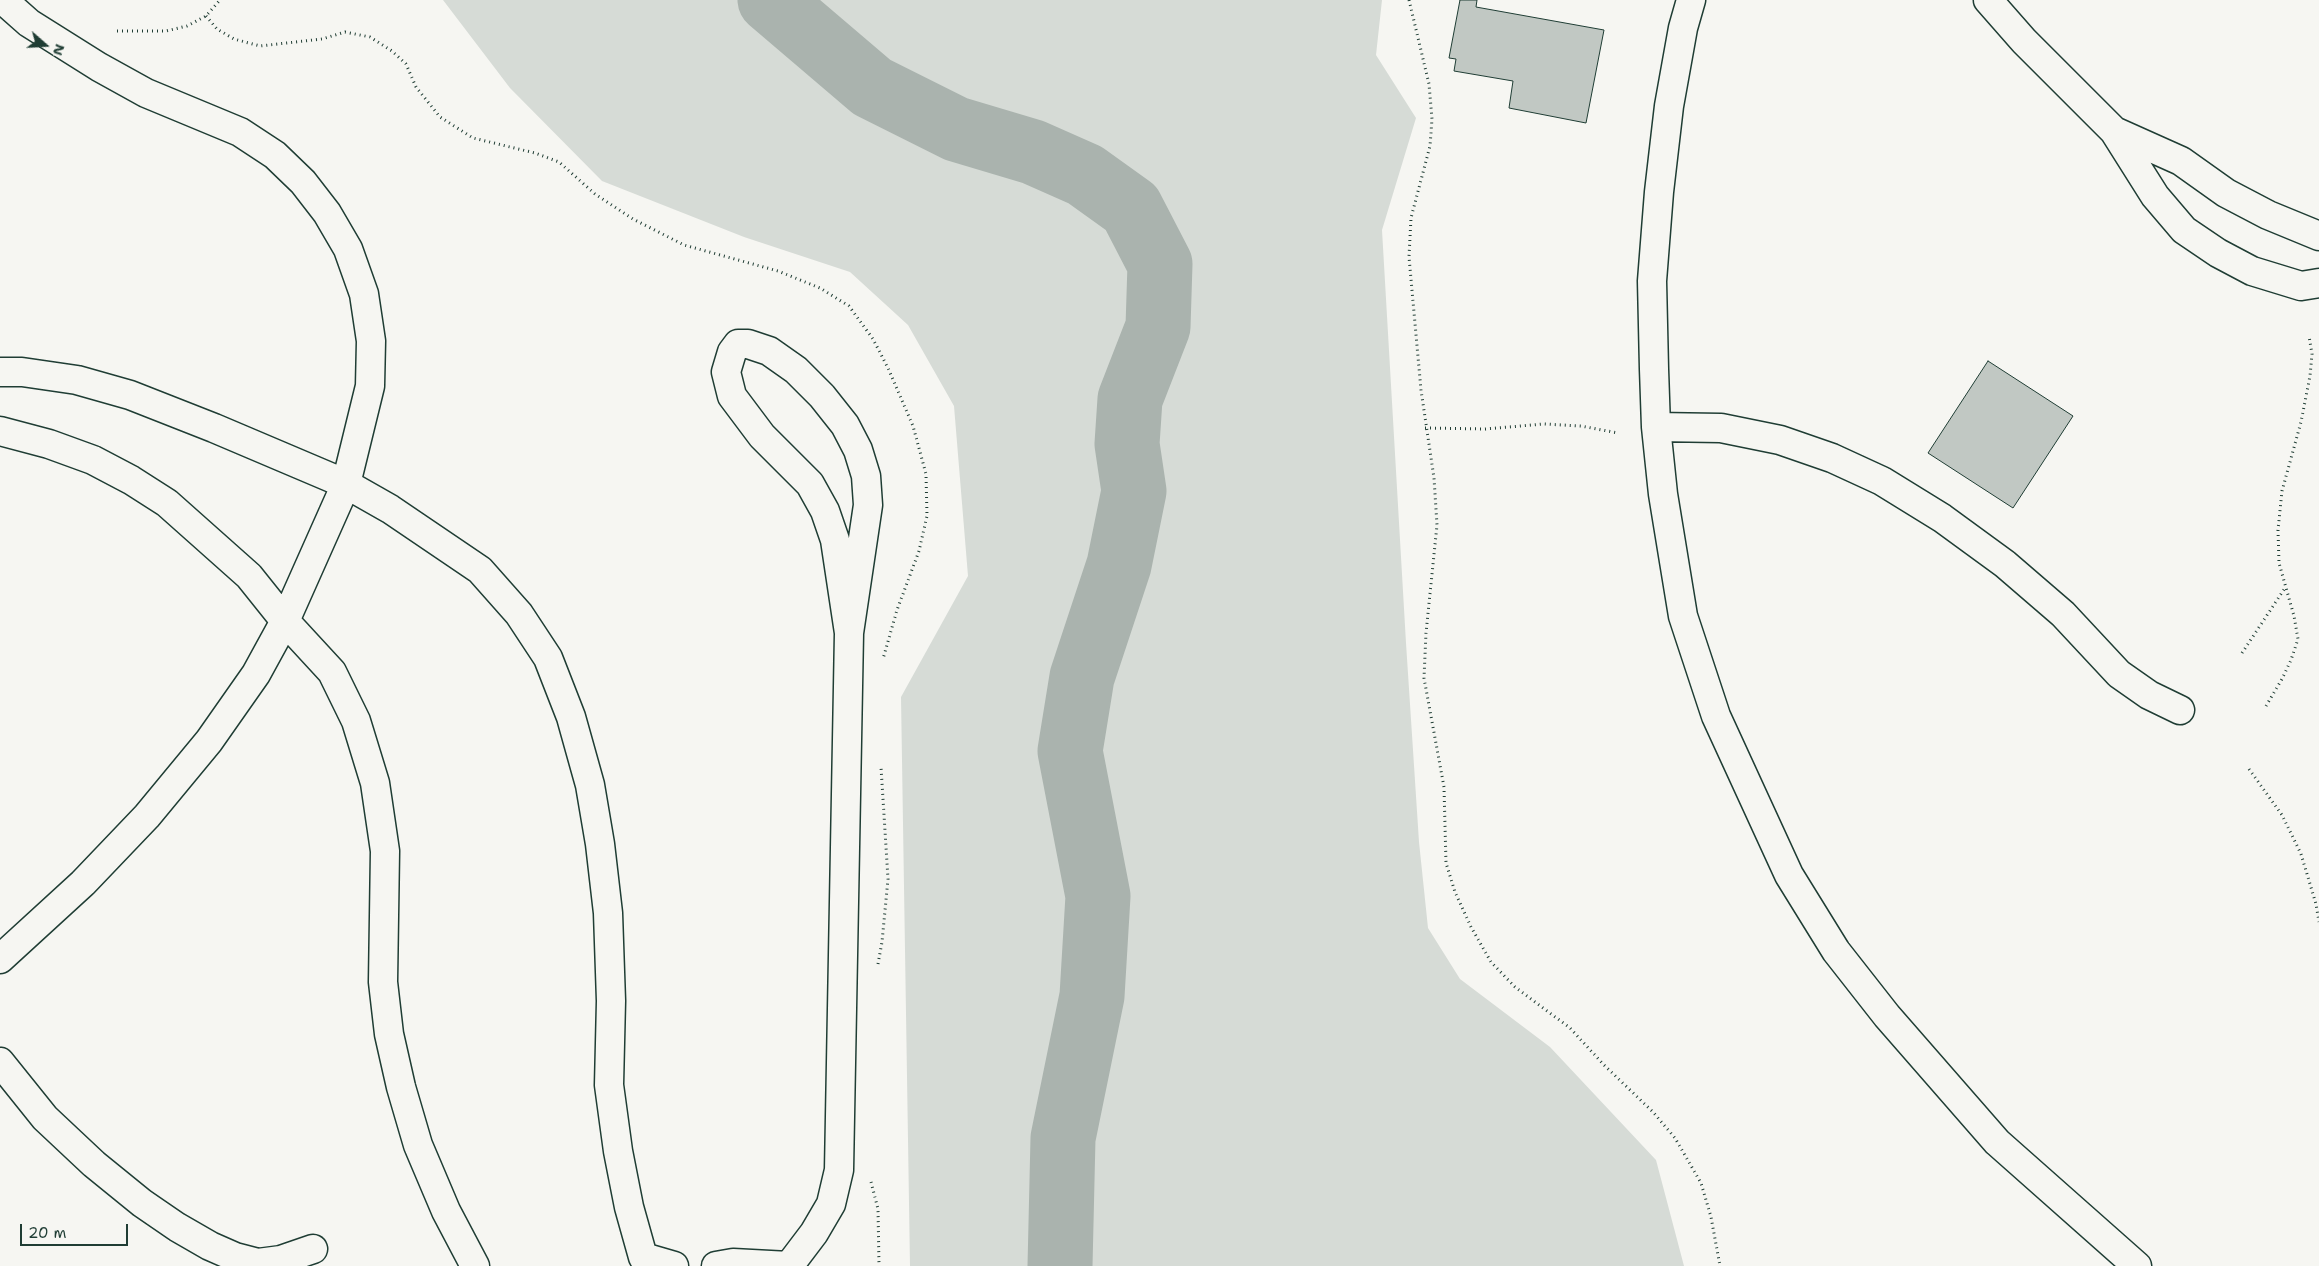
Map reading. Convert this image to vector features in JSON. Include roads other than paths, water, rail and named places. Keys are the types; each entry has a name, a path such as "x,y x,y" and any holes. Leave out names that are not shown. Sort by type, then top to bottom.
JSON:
{"street":[{"path":"0,959 83,883 147,816 208,741 251,682 285,621 346,484 370,386 371,341 364,294 348,249 327,213 303,182 275,155 240,132 146,93 99,67 29,23 3,0"},
{"path":"1692,0 1683,28 1669,106 1659,192 1652,281 1656,426 1663,494 1683,616 1716,716 1789,875 1841,958 1887,1016 1991,1135 2137,1266"},
{"path":"1988,0 2024,41 2114,131 2155,196 2184,230 2218,253 2252,271 2301,286 2319,283"},
{"path":"0,19 29,23"},
{"path":"2114,131 2181,161 2226,193 2268,215 2319,236"},
{"path":"716,1266 733,1263 789,1266 814,1234 831,1204 839,1170 849,633 868,505 866,476 858,450 845,425 822,396 796,370 770,351 748,344 738,344 732,352 726,372 732,396 762,436 810,484 825,511 835,540 849,633"},
{"path":"0,372 22,372 77,380 130,395 346,484 390,509 480,570 519,614 548,658 571,716 590,785 600,844 608,913 610,962 609,1086 627,1198 646,1261 674,1266"},
{"path":"1656,426 1721,428 1780,440 1832,458 1882,481 1942,518 2005,564 2063,614 2119,674 2149,695 2180,710"},
{"path":"0,431 49,444 93,460 131,480 160,499 208,538 249,576 285,621 332,672 356,721 375,782 385,851 383,982 389,1034 401,1087 418,1145 446,1212 475,1266"},
{"path":"0,1062 45,1118 94,1164 142,1203 186,1232 235,1257 258,1263 281,1260 313,1249"}],"waterway":[{"path":"770,0 872,87 956,129 1033,152 1085,175 1131,208 1160,264 1158,327 1130,399 1127,444 1134,491 1119,565 1082,677 1070,751 1098,896 1092,996 1063,1138 1060,1266"}]}
